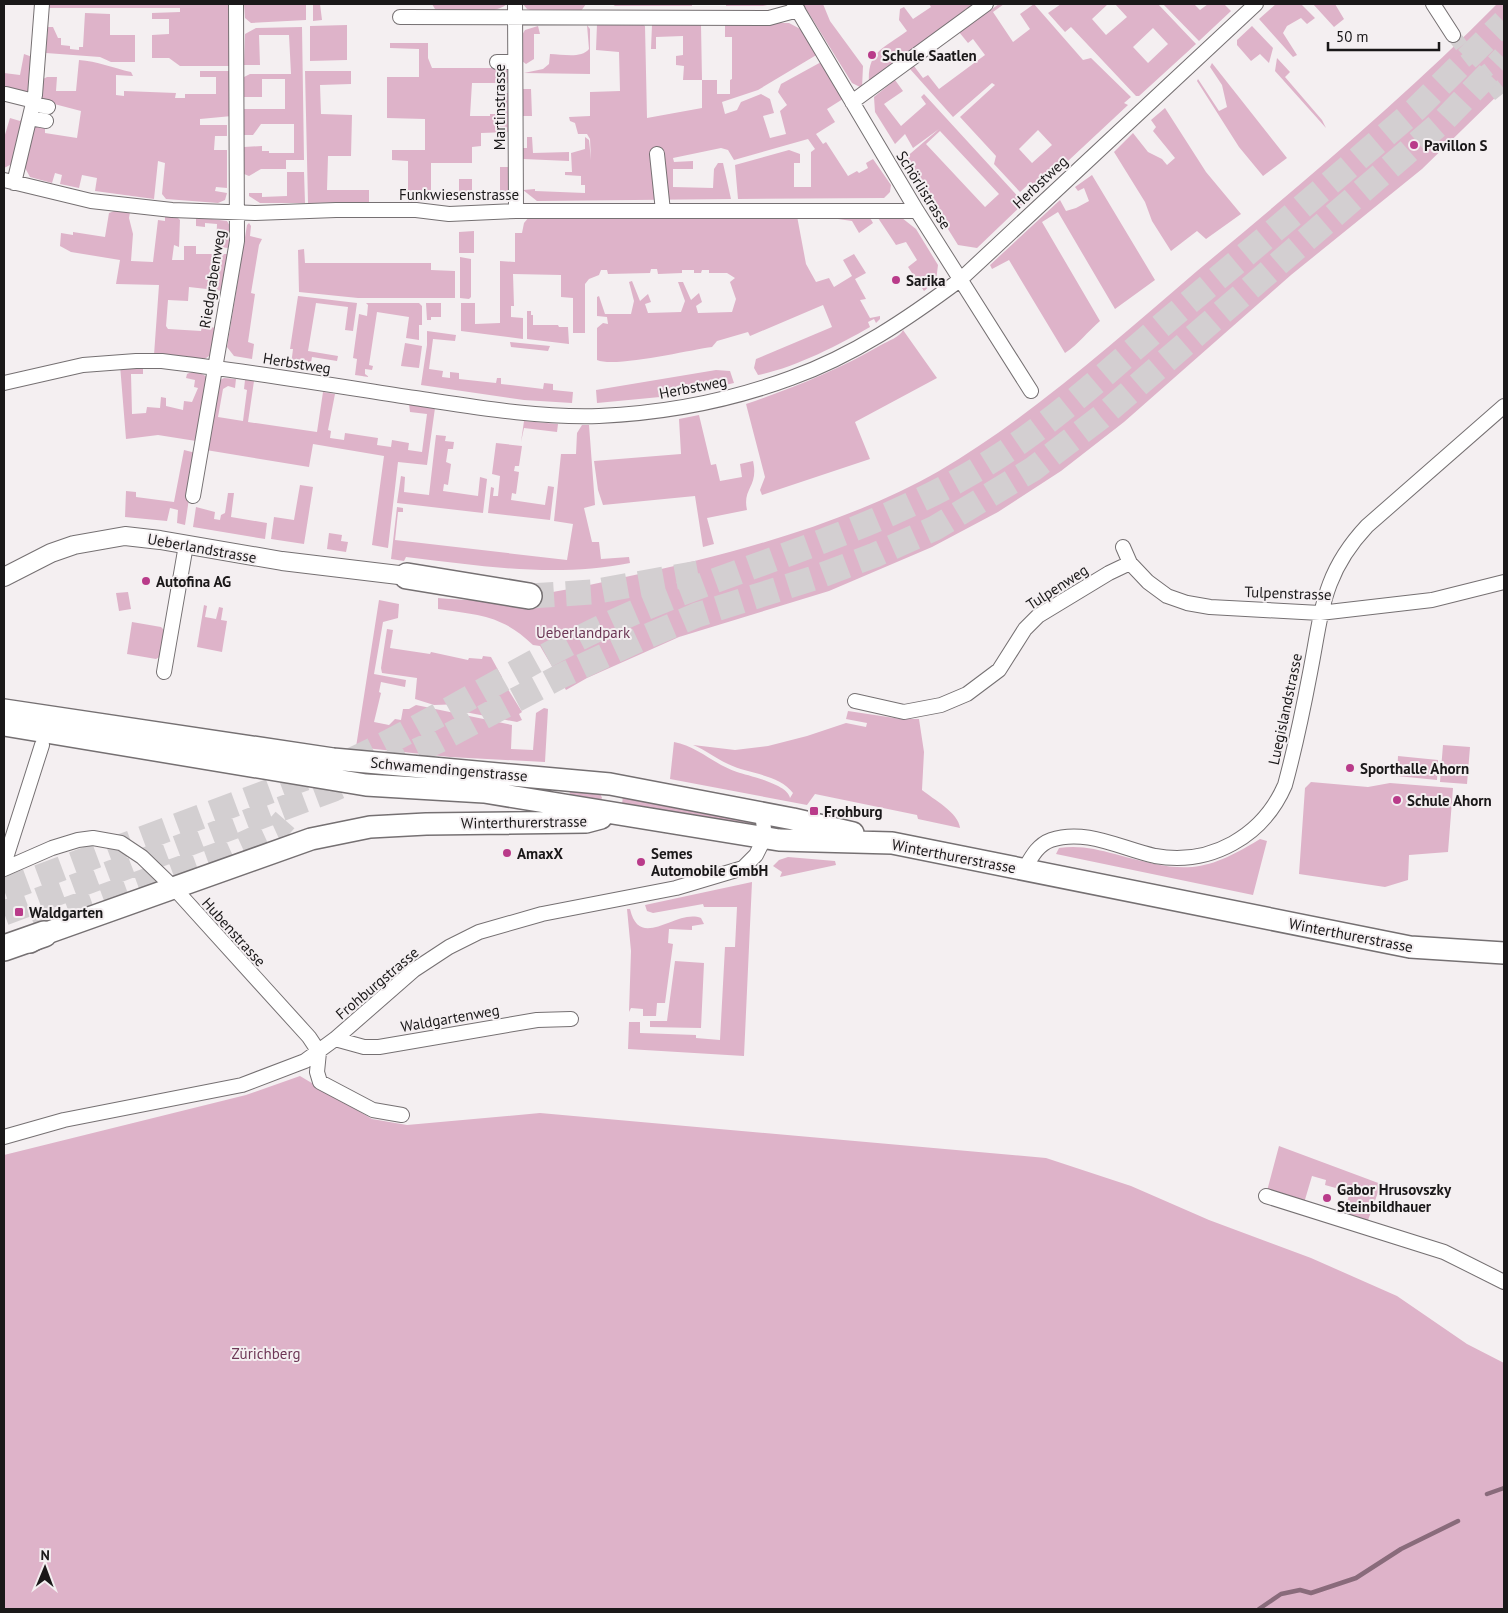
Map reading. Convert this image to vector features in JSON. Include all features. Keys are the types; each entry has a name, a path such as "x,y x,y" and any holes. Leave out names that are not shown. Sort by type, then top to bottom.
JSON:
{"highway":[{"path":"407,576 529,596"},
{"path":"4,933 39,928"},
{"path":"4,948 39,928"}],"main road":[{"name":"Schwamendingenstrasse","path":"4,710 332,759 610,784 762,812 892,842"},
{"name":"Schwamendingenstrasse","path":"4,725 366,785 484,792 608,813"},
{"path":"608,813 612,800 610,784"},
{"name":"Winterthurerstrasse","path":"4,958 39,928 174,888 311,839 370,828 426,824 586,822 599,820 608,813 779,840 892,842 1410,947 1504,953"}],"street":[{"path":"9,182 34,102 42,4"},
{"name":"Riedgrabenweg","path":"193,496 237,240 236,4"},
{"name":"Martinstrasse","path":"515,4 516,211"},
{"path":"852,102 986,4"},
{"name":"Herbstweg","path":"4,383 58,369 110,362 162,361 214,367 473,406 576,416 647,412 702,404 793,378 841,357 880,335 961,279 1256,4"},
{"path":"1433,4 1453,35"},
{"path":"400,17 515,18 606,11 769,18 796,7"},
{"name":"Schörlistrasse","path":"796,7 917,210 1031,390"},
{"path":"497,62 515,62"},
{"path":"6,94 48,107"},
{"path":"30,118 46,121"},
{"path":"657,154 663,210"},
{"name":"Funkwiesenstrasse","path":"9,182 91,201 172,210 237,213 336,210 416,210 449,214 516,211 917,210"},
{"name":"Luegislandstrasse","path":"1024,870 1034,853 1052,840 1072,836 1092,838 1155,856 1190,858 1212,853 1234,843 1256,828 1278,802 1285,785 1309,678 1326,588 1350,544 1380,515 1504,406"},
{"name":"Ueberlandstrasse","path":"4,577 51,553 101,539 143,537 282,561 338,566 407,576"},
{"path":"164,672 186,545"},
{"name":"Tulpenstrasse","path":"1123,547 1130,563 1156,588 1167,596 1187,603 1320,613 1432,600 1504,582"},
{"name":"Tulpenweg","path":"855,701 904,712 941,705 967,694 999,670 1025,629 1038,616 1109,573 1130,563"},
{"path":"4,864 42,745"},
{"path":"762,812 765,837"},
{"name":"Frohburgstrasse","path":"4,1137 64,1120 242,1085 305,1061 335,1039 414,970 449,947 480,932 542,914 676,888 730,874 742,868 756,855 765,837"},
{"name":"Hubenstrasse","path":"4,869 52,848 78,840 107,839 132,849 174,888 309,1037 319,1052"},
{"name":"Waldgartenweg","path":"335,1039 364,1047 379,1047 537,1020 571,1019"},
{"path":"319,1052 317,1072 320,1082 373,1110 402,1115"},
{"path":"1266,1196 1444,1252 1504,1282"}],"green space":[{"path":"48,4 231,4 232,66 180,66 169,58 152,58 152,35 169,34 169,19 152,19 152,13 180,12 180,8 48,8"},
{"path":"244,4 306,4 306,20 251,23 245,18"},
{"path":"313,4 320,4 322,20 313,21"},
{"path":"432,4 507,4 501,8 473,13 435,9"},
{"path":"523,4 586,4 581,11 534,11 527,9"},
{"path":"612,4 692,4 692,6 615,6"},
{"path":"726,4 772,4 763,6 726,6"},
{"path":"803,4 823,4 830,21 863,66 862,88 852,83"},
{"path":"929,4 976,4 869,84 869,73 874,57 884,47 907,31 899,20 900,9 904,7 913,19 931,7"},
{"path":"999,4 1004,4 993,12 1013,42 1030,29 1020,14 1034,4 1083,60 1091,58 1131,97 1124,103 1128,105 1038,189 1031,182 1020,192 994,164 996,156 960,117 995,85 992,83 953,117 910,69 914,66 923,78 928,75 939,89 985,55 973,39 968,43 959,32","holes":["1038,130 1052,145 1032,163 1019,149"]},
{"path":"1061,4 1108,4 1092,19 1106,35 1127,17 1115,4 1158,4 1196,44 1139,96 1136,96 1071,27 1065,32 1048,13","holes":["1153,28 1168,44 1148,63 1133,47"]},
{"path":"1163,4 1194,4 1200,10 1208,4 1224,4 1231,11 1199,41"},
{"path":"1276,4 1301,4 1315,18 1307,24 1301,18 1287,26 1283,33 1297,55 1293,57 1259,19"},
{"path":"1313,4 1335,4 1344,19 1334,27"},
{"name":"Ueberlandpark","path":"1497,4 1504,4 1504,89 1422,169 1291,275 1124,422 1061,471 998,512 932,547 829,591 679,637 587,678 566,690 540,646 533,645 511,628 489,618 438,609 438,598 462,600 535,595 668,568 748,547 789,535 868,506 939,471 1040,402 1104,351 1350,141 1425,74"},
{"path":"85,13 110,14 110,35 135,35 135,62 111,62 100,57 46,53 48,27 53,27 58,38 61,38 61,45 79,50 79,47 83,47"},
{"path":"725,23 789,23 804,31 818,54 758,90 722,102 725,114 737,110 741,102 761,94 770,99 774,113 763,116 770,138 786,134 780,111 787,105 778,92 781,84 823,61 846,97 827,109 835,122 816,134 823,144 826,142 848,176 868,168 866,163 873,159 891,185 890,192 884,198 738,199 735,165 789,150 800,154 800,163 794,163 794,187 811,187 811,152 815,149 808,139 734,160 728,150 721,148 673,158 674,162 693,161 693,169 673,169 673,187 713,188 714,169 718,163 723,163 731,199 537,201 523,190 535,189 535,191 585,193 585,185 581,185 581,176 565,175 565,172 572,172 571,153 585,149 585,137 589,140 591,160 590,139 587,134 578,134 575,123 570,121 569,117 590,116 590,92 620,91 619,52 596,50 597,24 642,24 645,26 647,118 702,108 702,80 717,80 717,94 730,94 732,37 725,37"},
{"path":"347,25 347,60 310,61 310,26"},
{"path":"587,25 590,29 590,74 524,73 543,69 549,64 550,54 576,55 586,52 589,49"},
{"path":"652,25 701,25 702,80 683,80 684,66 676,65 676,56 683,55 683,36 656,37 656,49 651,49"},
{"path":"538,26 540,34 534,34 534,59 526,64 522,61 522,35 525,30"},
{"path":"1252,26 1273,48 1269,63 1260,54 1251,61 1237,45 1237,40"},
{"path":"302,27 304,160 286,160 286,169 261,169 249,176 244,174 244,147 262,146 262,151 269,151 269,153 294,153 294,124 261,124 253,135 244,135 244,109 285,109 285,79 262,79 262,97 244,97 244,77 250,74 291,74 289,35 259,35 260,65 244,65 245,34 256,28"},
{"path":"390,43 428,43 428,58 432,68 510,68 510,83 472,83 470,116 498,114 498,93 511,93 510,132 481,133 481,146 472,147 472,163 431,163 431,201 408,202 408,161 392,160 392,150 425,150 425,119 387,118 387,77 419,77 419,49 390,48"},
{"path":"24,54 35,58 29,92 4,97 4,73 20,75"},
{"path":"1277,58 1290,72 1285,77 1322,120 1326,128 1275,71"},
{"path":"79,60 99,63 131,72 133,76 116,75 116,95 124,96 124,91 176,93 175,98 185,98 185,94 216,94 216,77 200,77 200,71 229,71 232,74 232,116 200,119 200,125 227,125 227,136 215,136 214,150 227,150 227,188 216,187 215,191 227,193 225,200 218,203 166,199 162,194 165,163 158,161 154,199 95,191 97,178 82,175 79,188 60,184 62,175 55,173 52,183 30,177 24,166 34,124 45,127 45,133 77,138 81,111 39,100 43,79 47,77 57,77 56,91 76,91"},
{"path":"1212,63 1287,158 1263,176 1239,147 1197,81 1198,79 1219,111 1227,107 1222,85 1210,67"},
{"path":"305,71 351,71 351,84 320,85 321,114 352,115 351,156 328,156 327,190 369,190 369,202 308,203"},
{"path":"895,80 903,91 884,104 901,126 926,104 921,97 924,94 1024,203 977,248 958,245 904,159 939,129 913,148 905,134 895,144 875,112 874,97","holes":["940,131 999,194 985,207 926,144"]},
{"path":"522,89 531,89 532,116 522,116"},
{"path":"1165,108 1206,172 1241,214 1206,239 1197,231 1171,251 1152,221 1145,202 1114,152 1133,133 1148,152 1162,159 1167,165 1175,158 1153,131 1156,127 1151,120"},
{"path":"25,113 12,164 4,168 4,138 10,118 20,121"},
{"path":"527,137 532,137 533,153 569,152 569,161 523,159 522,148 527,148"},
{"path":"500,167 510,167 509,190 494,200 478,201 478,195 500,195"},
{"path":"287,172 304,172 305,203 260,203 249,196 249,193 262,193 262,197 287,196"},
{"path":"1092,175 1155,280 1115,309 1058,212 1042,222 1100,321 1075,346 1065,353 1009,260 992,269 990,265 1060,200 1066,211 1089,201 1084,188 1078,191 1075,187"},
{"path":"459,179 472,179 472,201 445,201 445,191 459,191"},
{"path":"117,210 130,212 129,218 133,234 131,261 153,262 158,220 165,221 165,215 176,216 180,220 179,247 174,245 172,260 184,260 184,246 196,246 196,254 228,254 224,291 189,287 188,301 168,300 166,326 168,329 201,331 202,326 217,328 212,354 203,360 154,355 159,285 116,284 120,260 71,252 60,246 61,233 73,235 73,232 105,237 109,213"},
{"path":"797,216 806,264 816,282 829,278 834,287 852,276 843,260 854,254 866,273 855,279 866,299 860,300 870,318 880,316 880,319 876,323 874,319 868,322 870,327 816,355 772,372 758,375 754,368 756,359 832,327 823,305 750,336 748,332 717,341 712,347 619,362 597,360 597,328 603,323 608,324 607,317 597,316 597,297 599,296 605,314 631,314 634,301 629,282 632,281 640,301 648,294 651,302 645,304 648,313 681,312 685,301 678,282 683,282 691,300 699,293 702,302 696,306 698,313 732,312 736,299 730,282 735,278 727,273 709,273 709,270 702,270 701,273 694,273 694,270 682,270 682,273 658,274 657,269 651,269 650,273 608,274 607,270 601,270 599,275 589,279 585,284 585,333 573,333 573,298 561,297 561,275 513,274 514,306 511,306 511,317 523,318 523,339 461,331 461,303 475,303 475,324 500,323 500,261 515,262 515,233 522,233 524,223 529,217"},
{"path":"869,216 873,223 859,233 852,221 838,219 838,217"},
{"path":"894,216 902,218 916,229 938,265 936,281 924,291 908,267 917,260 906,242 896,245 878,218"},
{"path":"196,217 227,221 231,228 229,248 216,247 217,224 205,223 205,227 196,226"},
{"path":"249,223 251,226 250,236 262,239 259,245 251,293 255,294 248,342 254,344 252,359 234,356 227,347 247,225"},
{"path":"474,231 474,253 459,253 459,232"},
{"path":"304,249 305,263 431,263 431,270 455,271 455,298 358,298 299,292 298,250"},
{"path":"460,257 471,259 471,297 469,299 460,298"},
{"path":"298,296 357,303 353,331 345,330 348,307 316,303 308,351 338,356 337,361 312,357 310,368 291,365 293,349 290,349"},
{"path":"366,303 419,303 422,306 422,325 419,325 419,340 406,338 409,317 377,312 369,365 373,366 372,370 365,369 365,374 369,377 355,375 357,359 353,358 359,314 367,316 368,305"},
{"path":"426,303 441,303 441,317 431,317 431,320 427,320"},
{"path":"527,311 531,311 531,315 533,315 533,325 568,327 569,344 527,339"},
{"path":"903,330 937,378 855,422 870,459 762,495 760,490 765,477 746,404 798,385 848,363 894,339"},
{"path":"427,331 456,335 455,341 433,339 429,369 443,371 442,377 450,378 450,372 459,373 459,379 496,383 497,378 501,378 501,384 543,389 544,383 553,384 553,390 573,392 572,403 524,400 421,385 427,345"},
{"path":"510,342 550,346 548,351 511,347"},
{"path":"405,343 422,346 419,368 401,366"},
{"path":"120,365 143,366 143,374 131,374 132,414 146,413 147,407 160,408 161,397 166,398 166,406 183,410 184,401 192,402 198,388 194,387 195,380 186,378 187,374 192,372 198,373 208,378 196,441 158,435 126,439"},
{"path":"716,370 730,371 734,383 681,395 597,403 596,390"},
{"path":"224,378 236,379 235,388 228,386 223,389 218,417 243,421 247,390 244,389 245,380 254,381 248,422 317,432 323,392 335,394 328,430 331,431 330,438 344,440 345,433 378,438 377,445 391,447 392,440 409,443 408,450 422,452 427,414 410,412 409,404 435,408 427,465 398,462 388,548 372,545 384,456 313,444 309,467 206,450 220,380"},
{"path":"699,415 711,465 716,464 720,481 742,477 740,464 753,461 754,470 754,477 747,497 747,510 707,518 714,544 703,547 695,496 603,505 598,490 594,461 681,454 679,419"},
{"path":"524,421 558,424 557,432 524,428 521,442"},
{"path":"582,425 589,425 595,505 584,508 592,542 599,542 601,559 629,557 630,563 574,570 546,570 490,567 406,557 404,561 391,559 397,507 403,508 403,512 398,512 395,540 567,560 573,524 554,521 561,454 576,454 577,433"},
{"path":"436,435 446,436 445,441 454,442 453,449 448,449 446,462 451,464 448,485 444,484 443,491 478,496 480,477 487,479 483,513 397,503 401,476 405,477 404,492 429,495"},
{"path":"496,443 522,446 519,466 515,466 514,471 519,472 516,494 512,493 511,500 545,505 548,486 554,487 550,520 488,513 491,487 494,488 493,496 498,496 500,476 492,474"},
{"path":"184,450 196,453 185,525 177,523 178,510 170,508 167,521 125,517 126,491 136,492 136,497 174,502"},
{"path":"300,485 313,487 304,544 271,539 274,517 294,520"},
{"path":"228,493 234,493 231,517 267,523 265,539 193,527 196,507 215,512 214,519 220,520 221,515 225,513"},
{"path":"329,533 342,535 341,541 348,542 346,552 327,549"},
{"path":"128,592 131,609 119,611 116,593"},
{"path":"379,600 399,604 398,618 383,622 374,674 406,680 405,687 381,682 379,692 381,693 374,722 389,725 395,719 401,720 403,709 409,709 416,705 512,725 511,749 533,750 536,713 544,708 548,709 545,762 450,757 356,747"},
{"path":"204,605 207,606 205,617 216,619 219,607 223,608 221,620 227,621 222,652 197,647"},
{"path":"132,622 161,627 164,630 161,656 156,659 127,654"},
{"path":"387,629 393,630 390,648 430,654 431,652 468,660 469,658 482,659 483,656 491,657 501,678 522,712 519,714 522,720 517,722 465,712 464,704 434,705 415,699 417,678 382,673 381,668"},
{"path":"848,711 901,719 919,719 924,752 922,790 955,817 959,822 960,828 918,819 917,815 815,794 807,805 670,779 674,742 690,747 729,769 776,785 788,793 790,798 793,793 780,782 728,764 693,745 735,750 768,746 846,723 866,727 867,723 846,719"},
{"path":"1443,745 1470,747 1467,784 1440,782"},
{"path":"1398,756 1438,760 1437,780 1397,776"},
{"path":"1311,782 1368,787 1390,783 1453,788 1448,852 1409,855 1408,880 1385,887 1299,874 1305,788"},
{"path":"571,784 600,793 602,798 600,802 569,799"},
{"path":"623,795 747,818 753,825 622,805"},
{"path":"1260,839 1267,841 1253,895 1056,854 1059,848 1080,847 1157,864 1190,867 1205,865 1221,859"},
{"path":"788,857 835,861 836,865 780,877 782,872 773,866 779,860"},
{"path":"752,882 744,1056 628,1049 629,1022 640,1022 640,1033 696,1035 696,1038 720,1040 725,947 735,947 737,907 704,907 703,904 653,913 647,911 645,905"},
{"path":"627,909 630,909 635,921 642,927 660,926 681,918 691,917 701,918 704,924 692,926 692,930 669,929 668,943 673,944 665,1003 657,1003 656,1016 643,1016 643,1009 631,1008 629,1012 631,951"},
{"path":"675,961 704,963 701,1028 650,1027 650,1021 667,1021"},
{"name":"Zürichberg","path":"300,1076 372,1119 407,1125 540,1113 1046,1158 1131,1186 1209,1220 1311,1258 1397,1296 1467,1344 1504,1363 1504,1609 4,1609 4,1155 246,1095"},
{"path":"1279,1146 1381,1184 1367,1223 1343,1215 1350,1192 1325,1185 1326,1180 1312,1176 1304,1203 1267,1191"}],"waterway":[{"path":"1487,1494 1504,1488"},
{"path":"1259,1609 1281,1594 1300,1590 1311,1593 1356,1578 1401,1549 1458,1521"}],"tunnel":[{"path":"4,890 343,764 596,630 679,594 866,524 956,482 1020,442 1079,396 1416,109 1504,22"},
{"path":"1453,35 1504,100"},
{"path":"4,913 334,789 438,741 561,676 638,640 697,615 814,578 875,555 935,528 1033,469 1101,417 1445,119 1504,58"},
{"path":"529,596 592,592 698,573"},
{"path":"33,922 223,853 278,828 285,820"}],"place":[{"name":"Schule Saatlen","path":"872,55"},
{"name":"Pavillon S","path":"1414,145"},
{"name":"Sarika","path":"896,280"},
{"name":"Autofina AG","path":"146,581"},
{"name":"Sporthalle Ahorn","path":"1350,768"},
{"name":"Schule Ahorn","path":"1397,800"},
{"name":"Frohburg","path":"814,811"},
{"name":"AmaxX","path":"507,853"},
{"name":"Semes Automobile GmbH","path":"641,862"},
{"name":"Waldgarten","path":"19,912"},
{"name":"Gabor Hrusovszky Steinbildhauer","path":"1327,1198"}]}
